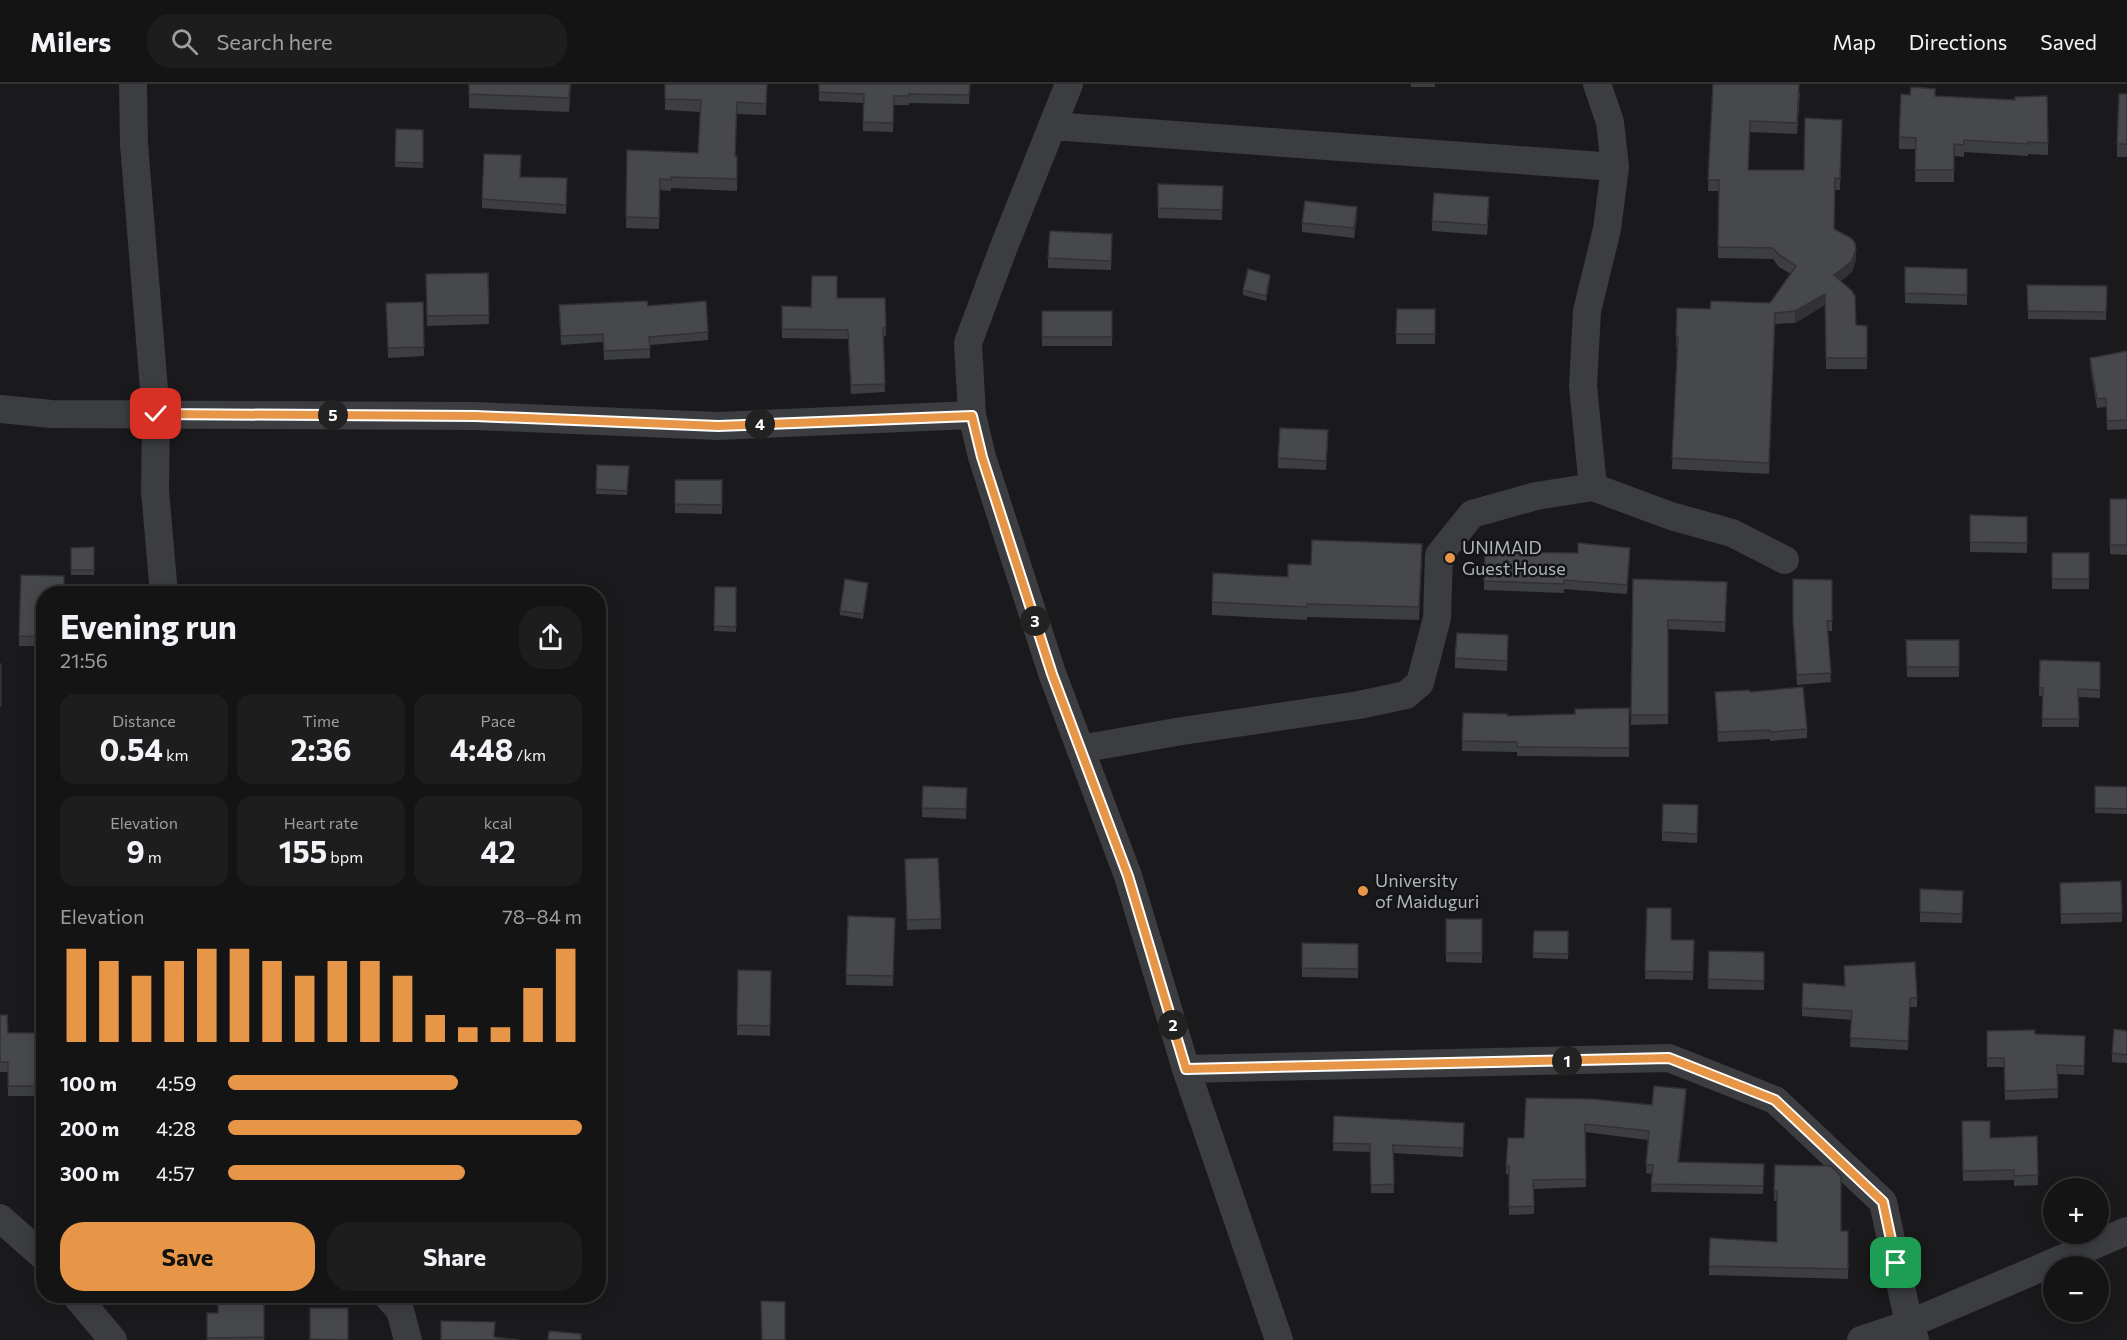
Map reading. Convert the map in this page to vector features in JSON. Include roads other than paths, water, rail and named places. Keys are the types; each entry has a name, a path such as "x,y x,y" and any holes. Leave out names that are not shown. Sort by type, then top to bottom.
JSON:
{"street":[{"path":"133,84 134,144 156,414 155,490 163,586"},
{"path":"1069,84 1003,249 969,343 972,416 982,457 1052,674 1128,876 1186,1069 1279,1340"},
{"path":"1593,487 1583,386 1587,311 1607,229 1615,167 1610,122 1597,84"},
{"path":"1052,126 1615,167"},
{"path":"0,410 51,414 475,416 718,426 972,416"},
{"path":"1080,749 1182,731 1359,705 1406,695 1420,683 1437,618 1439,555 1472,514 1536,496 1593,487 1671,516 1732,533 1785,560"},
{"path":"1186,1069 1669,1058 1775,1100 1883,1202 1912,1332"},
{"path":"0,1218 36,1250"},
{"path":"1861,1340 1912,1332 2127,1231"},
{"path":"82,1303 113,1340"},
{"path":"394,1303 400,1310 408,1340"}],"place":[{"name":"UNIMAID Guest House","path":"1450,558"},
{"name":"University of Maiduguri","path":"1363,891"}]}
